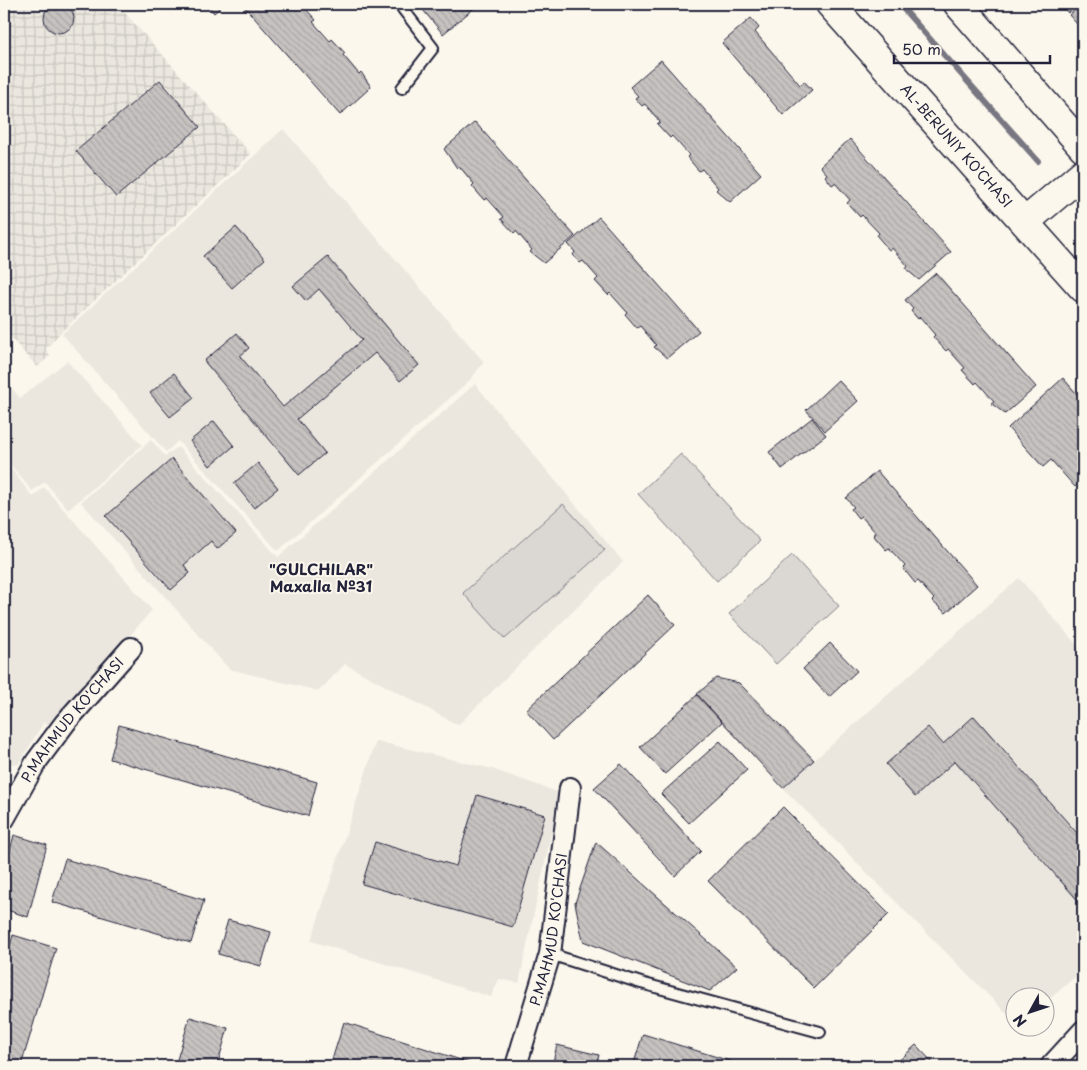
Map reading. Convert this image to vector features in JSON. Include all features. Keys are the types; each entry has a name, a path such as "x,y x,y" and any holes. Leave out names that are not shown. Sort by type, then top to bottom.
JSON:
{"main road":[{"name":"AL-BERUNIY KO’CHASI","path":"830,4 1083,288"},
{"path":"958,4 1083,147"},
{"path":"1025,222 1083,173"}],"street":[{"name":"P.MAHMUD KO'CHASI","path":"4,819 36,762 64,723 131,648"},
{"name":"P.MAHMUD KO'CHASI","path":"516,1066 550,954 570,788"},
{"path":"1051,1066 1083,1031"}],"lane":[{"path":"399,4 433,48 402,88"},
{"path":"550,954 641,983 820,1032"}],"shaded area":[{"path":"15,4 117,4 251,154 59,334 46,349 50,356 37,367 4,330 4,13"},
{"path":"283,129 484,362 470,380 278,551 178,441 166,452 62,334"},
{"path":"67,361 142,445 68,510 45,482 32,491 4,457 4,379 20,398"},
{"path":"475,384 623,562 458,725 345,664 319,691 229,669 81,502 151,440 165,456 178,447 278,557"},
{"path":"681,454 760,541 717,581 638,494"},
{"path":"4,460 33,497 44,487 152,610 51,727 44,722 18,765 4,762"},
{"path":"563,504 605,550 505,639 463,593"},
{"path":"792,555 839,606 776,664 729,614"},
{"path":"1019,578 1083,652 1083,970 1054,995 1054,988 1004,988 1004,1011 783,788"},
{"path":"376,741 492,769 560,793 519,983 499,979 491,997 311,941"}],"building":[{"path":"59,3 70,7 74,18 70,29 59,33 48,29 44,18 48,7"},
{"path":"206,4 224,4 214,13"},
{"path":"242,4 297,4 300,8 303,6 316,20 313,22 330,41 332,39 345,53 343,55 359,74 361,72 371,87 340,115"},
{"path":"418,4 479,4 443,34"},
{"path":"1060,4 1079,4 1068,13"},
{"path":"1083,4 1083,31 1069,15"},
{"path":"751,18 759,28 755,32 800,85 804,81 812,90 783,115 722,43"},
{"path":"661,60 761,174 730,202 716,190 718,188 702,169 699,171 687,157 689,155 672,136 670,138 657,124 660,122 645,104 642,106 635,98 638,96 630,87"},
{"path":"160,80 200,127 116,197 76,151"},
{"path":"475,122 575,236 544,263 530,252 532,250 516,231 514,233 501,219 504,217 487,198 484,200 472,186 474,184 459,166 457,168 444,149"},
{"path":"850,139 951,252 919,280 906,269 908,266 892,248 889,250 877,236 879,233 862,215 860,217 847,203 850,200 835,183 832,185 825,176 827,174 820,166"},
{"path":"599,217 699,331 667,358 654,347 656,345 640,326 637,328 625,314 627,312 610,293 608,295 595,281 598,278 583,261 580,263 573,255 575,252 568,244"},
{"path":"236,227 265,259 232,288 203,256"},
{"path":"328,257 419,365 400,381 375,353 297,419 325,453 299,475 204,361 237,333 249,348 240,356 283,407 362,340 319,289 306,301 293,286"},
{"path":"936,273 1036,387 1005,414 991,403 994,401 977,382 975,384 962,370 965,368 948,349 946,351 933,337 935,335 920,317 918,319 911,311 913,309 905,300"},
{"path":"174,373 194,398 170,417 150,393"},
{"path":"1063,378 1083,401 1083,479 1075,487 1051,460 1043,467 1008,428"},
{"path":"838,380 858,401 825,431 806,410"},
{"path":"812,418 826,435 782,469 769,452"},
{"path":"214,421 234,446 210,466 190,441"},
{"path":"172,459 236,533 217,549 211,541 184,565 190,573 171,590 106,516"},
{"path":"258,463 278,488 254,508 234,483"},
{"path":"877,471 977,585 946,613 932,601 934,599 918,581 915,583 903,568 905,566 889,548 886,550 873,535 876,533 861,516 858,518 851,509 854,507 846,498"},
{"path":"648,595 675,625 553,740 526,710"},
{"path":"830,643 857,671 829,697 803,669"},
{"path":"716,678 739,683 814,760 783,788 697,694"},
{"path":"697,695 722,722 665,774 640,747"},
{"path":"974,716 1083,840 1083,902 1081,904 955,761 915,797 886,764 928,727 943,744"},
{"path":"119,725 317,782 308,816 110,759"},
{"path":"720,741 747,770 689,823 661,794"},
{"path":"621,764 701,851 675,876 594,788"},
{"path":"477,795 545,815 513,927 362,884 375,842 456,866"},
{"path":"783,807 889,914 814,988 708,881"},
{"path":"14,835 47,845 28,917 4,909 4,874"},
{"path":"596,842 737,967 710,991 583,941 575,903"},
{"path":"65,859 204,900 191,943 52,902"},
{"path":"228,920 271,932 261,966 218,954"},
{"path":"13,935 56,948 21,1066 4,1066 4,968"},
{"path":"190,1017 228,1028 217,1066 175,1066"},
{"path":"344,1022 476,1065 330,1066"},
{"path":"643,1034 746,1066 633,1066"},
{"path":"557,1045 599,1055 596,1066 552,1066"},
{"path":"916,1045 936,1066 893,1066"}],"waterway":[{"path":"899,4 1038,161"}],"district":[{"name":"\"GULCHILAR\" Maxalla №31","path":"321,578"}]}
